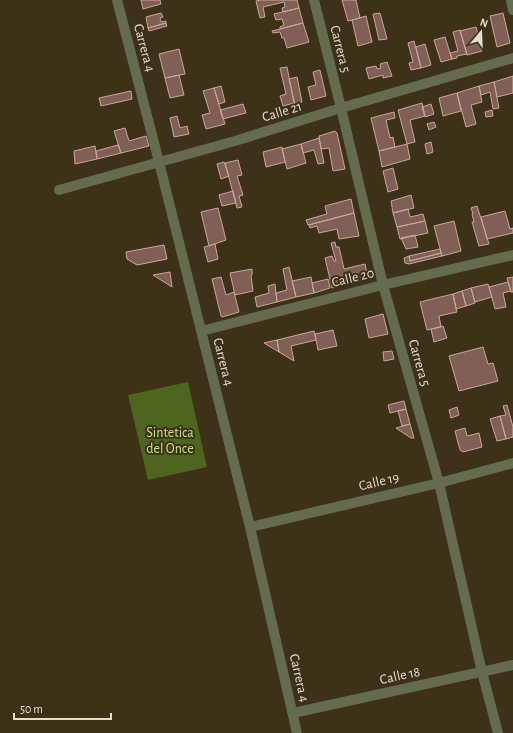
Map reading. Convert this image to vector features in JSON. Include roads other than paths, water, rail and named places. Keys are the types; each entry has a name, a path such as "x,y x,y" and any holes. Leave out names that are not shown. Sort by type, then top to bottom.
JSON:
{"street":[{"name":"Carrera 4","path":"116,0 159,162 250,527 297,733"},
{"name":"Carrera 5","path":"314,0 383,285 439,483 482,672 498,733"},
{"path":"511,0 513,10"},
{"name":"Calle 21","path":"59,190 235,141 341,108 513,58"},
{"name":"Calle 20","path":"201,331 383,285 513,255"},
{"name":"Calle 19","path":"250,527 439,483 513,463"},
{"name":"Calle 18","path":"293,713 513,665"}],"park label":[{"name":"Sintetica del Once","path":"170,442"}]}
